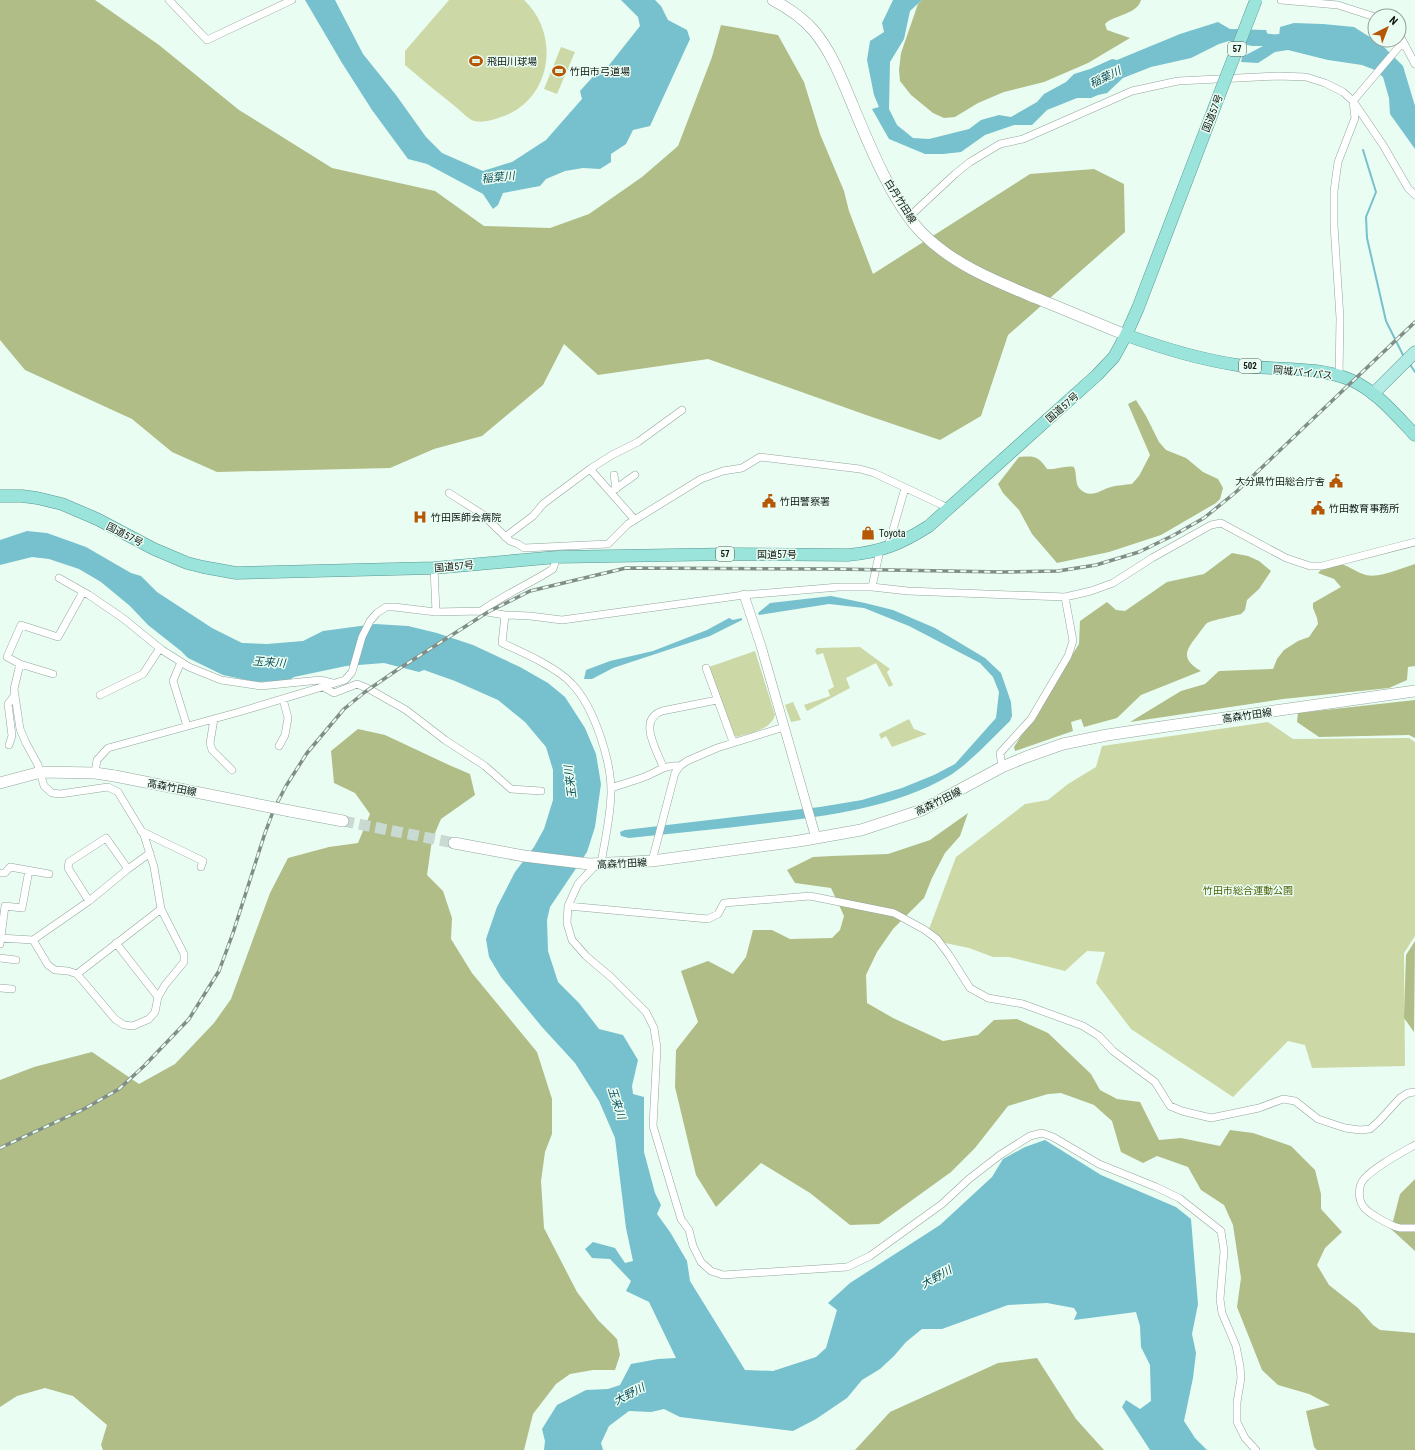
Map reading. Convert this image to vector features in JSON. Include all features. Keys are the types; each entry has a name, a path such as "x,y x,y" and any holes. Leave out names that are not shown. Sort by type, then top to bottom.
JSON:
{"highway":[{"name":"国道57号","path":"0,496 22,496 62,504 171,556 203,568 220,571 254,573 434,568 557,557 732,554 841,555 865,553 900,543 928,526 949,509 1097,375 1114,357 1126,336 1138,308 1256,0"},
{"name":"岡城バイパス","path":"1126,336 1167,350 1200,358 1238,365 1321,372 1339,376 1362,386 1373,394 1415,435"}],"main road":[{"name":"白丹竹田線","path":"773,0 794,12 813,29 828,51 895,195 921,232 952,259 968,268 999,283 1126,336"},
{"path":"1373,394 1414,353"},
{"name":"高森竹田線","path":"454,843 509,853 589,864 652,861 816,838 861,830 922,810 1002,767 1050,748 1107,735 1415,691"},
{"name":"高森竹田線","path":"0,783 41,772 95,773 343,821"}],"street":[{"path":"169,0 206,40 292,0"},
{"path":"1281,0 1338,6 1367,15"},
{"path":"1339,376 1340,318 1334,225 1334,191 1338,162 1355,118 1354,100 1398,48"},
{"path":"1405,48 1415,64"},
{"path":"909,217 955,174 970,162 1000,144 1023,139 1132,91 1149,86 1178,81 1278,76 1306,76 1325,83 1343,92 1354,100 1408,188 1415,195"},
{"path":"505,537 533,516 543,504 590,469 612,455 638,442 682,410"},
{"path":"449,493 482,514 505,537 524,548 608,544 628,524 701,479 723,471 742,468 760,457 860,469 874,473 949,509"},
{"path":"590,469 614,490 635,520"},
{"path":"614,475 614,490"},
{"path":"614,490 635,475"},
{"path":"872,587 905,488"},
{"path":"95,773 97,760 108,748 214,719 345,680 352,672 362,637 370,621 377,613 386,607 436,612 481,611 505,615 562,620 744,595 839,587 872,587 908,591 1065,597 1092,591 1114,583 1152,558 1211,525 1221,523 1286,558 1310,566 1322,566 1415,542"},
{"path":"481,611 502,597 530,584 553,569 557,557"},
{"path":"434,568 436,612"},
{"path":"59,578 124,619 160,648 181,662 189,667 221,680 261,686 320,680 334,684"},
{"path":"53,674 3,659 21,624 58,637 83,592"},
{"path":"744,595 761,646 816,838"},
{"path":"1002,767 1000,753 1031,718 1068,656 1072,641 1065,597"},
{"path":"505,615 502,643 530,656 560,674 572,684 591,712 600,734 607,759 611,788 601,863 593,868 578,884 568,906 567,923 572,940 586,956 612,978 646,1012 654,1028 657,1048 653,1126 682,1219 689,1230 692,1246 701,1262 711,1271 723,1275 847,1267 870,1256 942,1204 969,1179 1006,1151 1030,1136 1042,1133 1054,1137 1099,1164 1179,1198 1221,1231 1224,1251 1220,1300 1222,1313 1236,1346 1240,1366 1241,1378 1237,1402 1237,1422 1245,1438 1256,1450"},
{"path":"100,695 143,674 160,648"},
{"path":"181,662 174,681 187,726"},
{"path":"20,664 14,689 20,729 41,772 44,786 52,793 60,794 108,787 118,792 141,831 150,853 154,867 161,910 184,954 184,962 158,997 155,1012 148,1019 133,1026 124,1025 115,1019 77,974 55,970 48,965 33,940"},
{"path":"706,668 733,742"},
{"path":"323,687 334,693 357,684 369,689 406,710 445,740 484,766 511,788 541,790"},
{"path":"9,745 12,736 8,704 15,695"},
{"path":"279,746 285,735 288,718 283,699"},
{"path":"663,767 650,732 649,724 652,716 657,712 717,700"},
{"path":"214,719 210,743 212,750 232,770"},
{"path":"652,861 675,773 680,766 687,761 733,742 784,727"},
{"path":"611,788 644,777 663,767 675,765 680,766"},
{"path":"141,831 203,861 201,867"},
{"path":"89,900 68,868 69,862 106,838 128,869"},
{"path":"0,938 33,940 89,900 150,853"},
{"path":"0,873 4,873 10,867 49,874"},
{"path":"0,944 5,906 22,908 29,870"},
{"path":"568,906 708,919 718,914 724,903 810,896 894,913 937,939 970,988 988,998 1023,1004 1082,1026 1099,1036 1113,1051 1155,1082 1170,1106 1182,1111 1211,1118 1258,1108 1283,1099 1295,1101 1318,1119 1345,1128 1360,1130 1370,1129 1380,1121 1400,1098 1408,1092 1415,1092"},
{"path":"77,974 161,910"},
{"path":"116,943 158,997"},
{"path":"0,958 16,960"},
{"path":"0,988 12,989"},
{"path":"1415,1145 1383,1164 1363,1180 1360,1186 1360,1197 1363,1206 1376,1216 1399,1228 1415,1228"}],"green space":[{"path":"0,0 95,0 159,45 239,110 332,168 435,191 484,226 550,228 589,214 642,177 678,146 712,57 721,25 778,35 804,82 820,134 844,191 849,211 873,274 1030,174 1094,169 1124,184 1125,232 1008,335 981,416 940,440 708,359 598,375 564,344 543,385 482,436 434,449 390,468 217,472 172,452 132,419 25,370 0,340"},
{"name":"飛田川球場","path":"449,0 524,0 536,14 543,30 546,48 546,65 540,82 531,97 518,109 491,120 481,122 474,121 467,117 405,65 405,51"},
{"path":"922,0 1141,0 1135,9 1105,24 1107,30 1130,38 1088,63 1044,82 1004,92 978,103 955,117 944,118 933,113 911,95 900,81 899,70 901,53 918,4"},
{"name":"竹田市弓道場","path":"561,47 575,52 557,94 544,89"},
{"path":"1136,400 1159,442 1166,450 1186,458 1203,472 1218,479 1223,488 1220,499 1216,503 1161,535 1109,552 1057,563 1032,534 1019,510 1003,493 998,484 1019,457 1029,457 1038,459 1047,469 1074,467 1076,481 1079,488 1083,492 1091,494 1114,486 1132,484 1139,476 1150,455 1128,404"},
{"path":"1232,553 1248,556 1259,561 1271,571 1259,589 1247,600 1245,610 1241,614 1207,623 1193,641 1188,651 1188,659 1190,663 1201,671 1141,695 1117,718 1084,727 1081,719 1071,722 1073,731 1015,751 1014,747 1079,644 1080,621 1107,602 1116,610 1125,611 1167,582 1204,574"},
{"path":"1339,564 1363,574 1375,576 1415,564 1415,666 1408,667 1407,680 1389,688 1283,699 1130,722 1181,691 1205,684 1219,671 1273,669 1277,659 1284,650 1298,641 1309,637 1318,624 1313,603 1341,587 1334,579 1318,573 1322,569"},
{"path":"860,647 890,669 887,672 893,685 889,687 876,663 846,678 850,688 807,711 804,705 830,696 828,690 834,687 823,653 817,655 815,651 817,648"},
{"path":"755,651 775,715 773,720 765,727 737,737 734,735 709,667"},
{"path":"1415,700 1415,738 1409,735 1319,737 1297,722 1298,713"},
{"path":"793,702 801,720 791,722 785,705"},
{"path":"909,719 914,729 927,734 892,747 886,736 881,739 879,734"},
{"name":"竹田市総合運動公園","path":"1268,722 1293,739 1409,738 1415,742 1415,936 1404,953 1405,1066 1312,1068 1305,1045 1288,1041 1233,1097 1131,1029 1096,983 1105,952 1087,951 1065,971 1009,957 993,957 969,948 945,943 929,929 956,857 1025,804 1048,800 1068,784 1096,767 1102,746"},
{"path":"358,729 385,735 470,774 475,795 441,819 432,840 427,875 443,891 452,918 451,939 472,973 537,1052 552,1099 552,1134 545,1152 541,1181 544,1228 577,1292 598,1320 617,1339 620,1355 615,1370 593,1370 570,1374 556,1384 533,1414 524,1450 103,1450 101,1445 107,1425 73,1396 45,1388 17,1396 0,1407 0,1080 34,1067 92,1052 139,1084 175,1064 214,1023 231,999 270,893 288,858 329,847 358,843 370,814 355,793 334,783 331,751"},
{"path":"968,813 960,836 945,853 932,878 924,898 893,929 877,952 866,975 867,1003 893,1018 943,1041 978,1035 994,1020 1017,1019 1048,1033 1091,1074 1100,1090 1117,1099 1140,1102 1159,1140 1181,1138 1220,1146 1230,1130 1253,1133 1291,1146 1315,1170 1321,1194 1321,1209 1342,1232 1325,1248 1317,1265 1329,1285 1358,1308 1373,1325 1380,1330 1415,1333 1415,1450 1317,1450 1314,1447 1306,1411 1330,1405 1309,1394 1278,1385 1262,1370 1237,1307 1241,1278 1233,1225 1224,1205 1201,1190 1188,1167 1157,1156 1143,1163 1121,1152 1112,1121 1094,1105 1061,1093 1048,1094 1008,1106 975,1148 951,1172 879,1224 850,1225 810,1193 761,1163 716,1207 696,1175 675,1087 676,1050 698,1022 681,971 708,961 733,974 746,957 753,930 772,930 790,939 832,938 840,930 844,916 831,888 795,883 787,870 813,857 888,854 930,840"},
{"path":"1415,941 1414,1032 1404,1018 1406,955"},
{"path":"1415,1179 1415,1251 1391,1229 1400,1194"},
{"path":"1037,1358 1076,1419 1104,1450 855,1450 890,1412 998,1363"}],"water":[{"path":"305,0 335,0 363,54 396,95 426,137 442,153 483,171 512,162 546,140 582,99 580,91 599,70 606,69 640,26 638,17 621,0 655,0 661,6 668,20 687,30 690,39 650,126 633,130 626,144 611,154 611,162 600,169 583,168 565,171 546,179 540,186 503,193 498,205 493,209 483,194 427,164 408,159 372,110"},
{"path":"893,0 922,0 910,11 904,39 890,62 889,109 897,125 913,138 929,139 969,129 981,120 999,115 1011,117 1037,102 1044,94 1066,82 1074,74 1090,69 1112,59 1117,60 1180,34 1218,22 1230,29 1266,30 1272,46 1278,46 1280,27 1294,23 1354,27 1367,35 1367,48 1385,48 1403,66 1415,106 1415,149 1390,114 1389,98 1383,77 1375,70 1362,65 1328,60 1288,50 1275,52 1258,63 1241,62 1242,57 1263,46 1252,46 1229,41 1219,44 1191,58 1151,67 1123,78 1107,93 1091,98 1077,98 1047,110 1032,125 1014,125 985,135 961,152 925,154 889,139 872,109 879,107 874,95 867,60 870,41 884,32 882,23"},
{"path":"27,531 47,533 86,547 131,573 141,576 157,592 212,628 242,643 267,644 303,641 323,631 375,624 408,626 437,633 473,645 520,667 548,683 565,697 585,728 596,754 601,784 595,827 587,852 550,907 547,920 548,951 558,982 579,1003 599,1029 623,1035 638,1060 632,1086 633,1094 644,1097 644,1152 655,1193 661,1205 657,1214 670,1232 687,1261 690,1281 745,1370 773,1371 816,1357 826,1348 837,1310 828,1303 850,1283 940,1225 992,1177 1003,1159 1025,1147 1045,1140 1101,1175 1176,1207 1191,1219 1198,1304 1192,1334 1196,1353 1193,1378 1184,1421 1195,1438 1207,1450 1150,1450 1122,1407 1126,1400 1140,1409 1151,1401 1150,1365 1141,1347 1140,1326 1136,1312 1074,1320 1077,1313 1074,1308 1047,1303 1008,1305 942,1329 922,1329 906,1342 880,1369 862,1380 847,1398 816,1419 793,1431 680,1417 664,1409 651,1412 629,1411 609,1426 601,1443 603,1450 544,1450 545,1441 542,1429 557,1405 586,1390 608,1389 620,1385 631,1364 658,1359 676,1358 649,1302 626,1291 631,1281 610,1259 592,1258 585,1249 593,1242 615,1248 625,1263 633,1261 626,1228 615,1138 599,1101 575,1063 542,1027 501,977 489,957 486,939 497,907 515,872 534,847 544,829 553,800 553,770 546,747 525,722 498,700 455,681 424,670 419,672 384,663 346,666 294,677 288,681 256,682 223,675 188,658 148,625 130,606 101,582 79,569 49,559 32,557 0,565 0,540"},
{"path":"831,596 893,610 935,628 985,658 1001,673 1011,702 1012,716 1010,721 957,771 928,787 884,803 838,813 791,820 629,838 621,836 620,832 625,830 820,807 862,800 902,788 934,775 955,764 996,718 999,692 993,677 980,663 909,626 864,608 829,604 759,615 758,613 770,603"},
{"path":"729,618 733,620 742,618 742,620 710,636 613,668 592,679 584,679 586,670 610,661 653,651 707,630"}],"waterway":[{"name":"稲葉川","path":"1253,38 1274,41 1295,39"},
{"path":"1363,150 1376,192 1366,217 1367,238 1386,321 1404,357"},
{"path":"1409,363 1415,372"}],"tunnel":[{"path":"343,821 454,843"}],"railway":[{"path":"0,1148 84,1109 119,1089 144,1066 189,1019 219,971 274,809 286,786 307,753 344,709 365,692 488,612 530,591 626,568 835,569 1002,572 1058,571 1096,565 1139,552 1204,518 1236,492 1415,322"}],"place":[{"name":"飛田川球場","path":"476,61"},
{"name":"竹田市弓道場","path":"559,71"},
{"name":"大分県竹田総合庁舎","path":"1336,481"},
{"name":"竹田警察署","path":"769,501"},
{"name":"竹田教育事務所","path":"1318,508"},
{"name":"竹田医師会病院","path":"420,517"},
{"name":"Toyota","path":"868,533"}],"water label":[{"name":"玉来川","path":"269,662"},
{"name":"玉来川","path":"570,782"},
{"name":"玉来川","path":"617,1103"},
{"name":"大野川","path":"936,1277"},
{"name":"大野川","path":"629,1394"}]}
